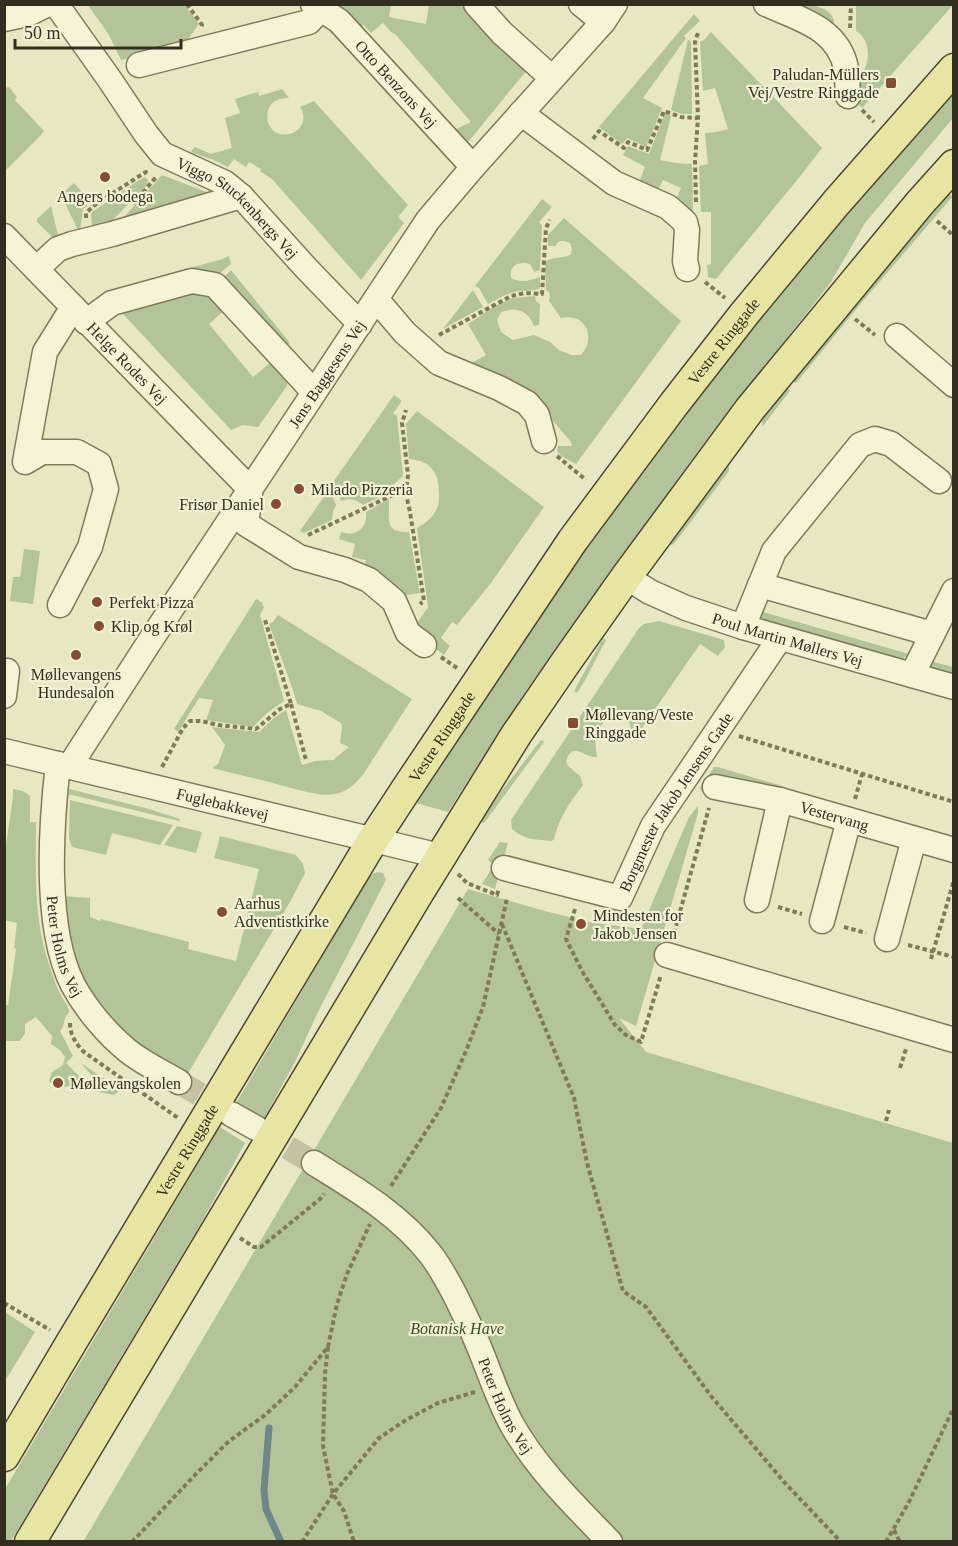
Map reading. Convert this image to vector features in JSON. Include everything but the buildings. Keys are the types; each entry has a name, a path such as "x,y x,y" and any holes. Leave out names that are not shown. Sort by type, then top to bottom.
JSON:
{"main road":[{"name":"Vestre Ringgade","path":"4,1456 373,840 566,550 674,404 745,313 836,203 954,69"},
{"path":"30,1542 440,856 516,735 626,577 750,409 919,204 954,165"}],"street":[{"path":"4,19 28,14 48,4"},
{"name":"Viggo Stuckenbergs Vej","path":"56,4 162,154 225,183 241,196 360,324"},
{"path":"476,4 502,33 552,78"},
{"path":"581,4 609,13"},
{"path":"766,4 823,31 838,46 846,67 848,96"},
{"path":"139,65 309,22 317,6"},
{"name":"Otto Benzons Vej","path":"317,6 339,21 473,167"},
{"name":"Jens Baggesens Vej","path":"64,765 428,220 609,13"},
{"path":"521,113 614,183 668,207 685,222 687,269"},
{"path":"36,269 58,249 241,196"},
{"name":"Helge Rodes Vej","path":"4,236 250,489"},
{"path":"60,605 90,547 106,489 99,464 77,452 42,452 25,462 45,352 80,314 192,281 215,285 314,392"},
{"path":"376,299 405,333 439,363 499,388 527,403 537,415 544,441"},
{"path":"897,336 954,385"},
{"path":"743,627 774,551 860,445 875,440 891,444 939,481"},
{"path":"250,489 246,524 299,557 345,570 369,580 394,601 408,633 424,645"},
{"name":"Poul Martin Møllers Vej","path":"626,577 669,602 743,627 954,687"},
{"path":"760,585 932,634"},
{"path":"912,675 954,591"},
{"name":"Borgmester Jakob Jensens Gade","path":"504,868 620,898 653,826 780,638"},
{"path":"4,696 7,671"},
{"name":"Fuglebakkevej","path":"4,751 440,856"},
{"name":"Peter Holms Vej","path":"64,765 53,825 55,912 64,962 72,983 95,1018 129,1052 179,1082"},
{"name":"Vestervang","path":"715,787 780,800 954,850"},
{"path":"758,900 780,800"},
{"path":"822,921 849,820"},
{"path":"886,939 914,839"},
{"path":"667,955 954,1040"},
{"path":"231,1114 256,1128"},
{"name":"Peter Holms Vej","path":"314,1162 380,1205 407,1228 432,1256 454,1293 474,1334 494,1386 527,1449 577,1508 610,1542"}],"path":[{"path":"685,222 696,212 695,162 698,118 695,42 698,33"},
{"path":"848,96 891,139"},
{"path":"579,157 599,131 624,148 628,142 647,150 664,111 681,117 698,118"},
{"path":"112,234 120,218 171,159"},
{"path":"88,240 86,213 141,175"},
{"path":"420,346 511,296 525,293 542,294 546,228 550,220"},
{"path":"687,269 745,313"},
{"path":"836,304 876,336 897,336"},
{"path":"402,619 423,601 410,512 405,494 408,475 402,423 406,410"},
{"path":"544,441 554,453 605,496"},
{"path":"283,547 393,495 405,494"},
{"path":"265,620 306,760"},
{"path":"424,645 477,682"},
{"path":"152,787 183,728 190,721 256,729 274,713 291,704"},
{"path":"718,730 954,802"},
{"path":"688,884 715,787"},
{"path":"440,856 467,883 497,895 504,868"},
{"path":"931,959 954,880"},
{"path":"582,889 566,939 582,971 615,1025 626,1035 641,1042 656,994"},
{"path":"458,898 499,935"},
{"path":"354,1542 344,1511 333,1494 323,1446 325,1374 337,1304 363,1237 380,1205 441,1108 466,1051 483,1006 507,898"},
{"path":"502,923 574,1098 588,1162 623,1291 646,1307 711,1396 785,1483 841,1542"},
{"path":"886,1121 889,1110"},
{"path":"261,1247 320,1199"},
{"path":"4,1303 51,1331"},
{"path":"132,1542 228,1442 265,1415 295,1387 328,1347"},
{"path":"302,1542 333,1494 380,1438 406,1420 438,1403 494,1386"},
{"path":"886,1542 909,1502 954,1407"},
{"path":"894,1530 900,1542"}],"green space":[{"path":"339,4 391,5 389,17 426,24 429,5 467,5 527,70 465,146 452,131 471,122 396,35 383,23 371,33 364,25 359,28"},
{"path":"88,5 185,5 199,24 184,45 121,60 109,35"},
{"path":"806,5 819,7 830,13 834,22 833,31 803,12"},
{"path":"856,5 953,5 862,108 856,102 856,80 865,69 868,55 865,41 856,31"},
{"path":"694,14 700,21 684,36 686,38 643,98 662,108 646,147 627,138 622,144 599,127"},
{"path":"711,32 822,148 716,279 708,277 707,265 711,264 711,212 701,212 699,166 708,164 705,133 728,129 715,88 703,91 700,42"},
{"path":"688,40 691,41 692,114 682,114 671,110"},
{"path":"9,87 17,97 15,100 44,131 5,171 5,88"},
{"path":"282,89 289,98 277,100 269,108 268,120 272,130 286,135 299,129 303,116 300,107 314,101 408,205 398,217 404,223 361,280 272,179 260,171 261,169 249,162 246,167 234,159 228,167 191,151 195,147 211,154 232,148 225,118 240,113 235,99 258,92 259,96"},
{"path":"953,93 953,118 865,223 831,282 696,454 527,689 448,812 416,803 541,614 698,397 866,192"},
{"path":"665,113 671,116 660,160 692,164 693,211 686,212 676,200 681,188 663,180 657,192 638,185 645,167 623,155 628,146 649,154"},
{"path":"162,175 209,193 124,217"},
{"path":"145,177 148,180 147,185 111,222 92,227 92,212"},
{"path":"74,183 86,197 87,206 83,209 80,230 61,195"},
{"path":"949,194 952,197 795,383 793,380"},
{"path":"542,199 552,207 539,222 542,225 540,270 534,272 530,264 522,263 513,267 511,274 511,278 522,281 540,277 540,288 512,293 488,304 479,288 475,286"},
{"path":"51,206 59,239 54,239 37,222 37,219"},
{"path":"564,218 681,321 576,464 561,456 557,451 558,446 572,446 571,442 537,402 464,367 486,355 468,324 512,298 535,296 536,301 540,304 539,325 534,326 528,316 521,311 506,311 501,312 497,320 501,332 513,340 534,335 571,355 581,355 586,348 588,334 582,322 569,317 561,318 549,301 549,292 546,290 545,262 571,254 572,249 568,242 562,241 556,246 548,246 548,235"},
{"path":"229,256 231,264 214,278 161,284 160,276"},
{"path":"231,270 290,343 286,346 223,278"},
{"path":"473,290 483,307 443,329"},
{"path":"210,291 227,308 209,324 253,377 271,362 288,381 287,386 258,427 243,425 231,430 120,309 169,296"},
{"path":"787,389 790,391 763,426 761,421"},
{"path":"394,395 402,401 393,413 397,416 403,476 393,485 390,492 363,505 358,501 341,501 337,490 331,485"},
{"path":"417,411 544,507 491,583 457,625 452,622 441,638 450,646 444,655 420,637 415,626 428,607 417,528 434,514 439,496 439,486 432,469 423,462 409,459 406,424"},
{"path":"727,465 729,471 671,545 671,542"},
{"path":"328,491 336,505 332,520 304,533 300,531"},
{"path":"389,499 389,518 392,527 401,532 409,532 420,593 401,596 363,570 366,560 352,557 355,544 339,539 341,532 352,533 360,530 365,523 366,512"},
{"path":"24,549 40,551 33,604 10,601 13,577 20,577"},
{"path":"256,599 263,603 264,607 260,615 284,701 253,727 206,720 213,700 199,698 178,732 174,729"},
{"path":"756,610 909,654 902,660 753,620"},
{"path":"278,615 412,699 364,773 340,793 314,794 212,768 218,764 225,745 212,727 259,732 286,710 302,765 315,761 333,760 349,747 340,743 341,723 321,711 297,704 269,624"},
{"path":"659,621 724,640 725,647 718,656 700,644 633,741 631,727 625,717 616,715 602,724 595,742 597,757 575,751 566,761 568,766 580,776 583,785 566,810 554,839 552,841 520,835 512,829 511,820 639,628 644,624"},
{"path":"603,638 606,640 577,693 574,691"},
{"path":"930,661 953,667 953,679 935,671"},
{"path":"541,740 544,742 484,823 480,822 489,807"},
{"path":"714,767 782,786 779,792 729,776 719,776 705,792 701,791 700,788"},
{"path":"13,789 30,796 30,822 36,822 36,894 40,929 52,974 69,1010 60,1031 73,1056 66,1063 87,1084 93,1077 80,1062 120,1090 114,1095 94,1091 83,1084 56,1086 49,1081 52,1072 63,1065 65,1057 51,1044 52,1036 36,1017 25,1024 25,1033 20,1041 5,1041 5,1005 8,1005 16,949 14,948 17,923 4,920 5,852"},
{"path":"69,789 180,819 179,821 68,794"},
{"path":"70,800 173,825 160,845 112,833 106,855 72,847 69,838"},
{"name":"Botanisk Have","path":"698,806 698,813 636,1026 619,1018 646,1052 953,1143 953,1541 83,1542 468,889 589,922 641,929 689,817"},
{"path":"177,826 202,832 196,853 164,845"},
{"path":"220,836 296,855 303,864 305,873 187,1075 144,1049 120,1029 100,1005 78,965 63,896 90,898 90,917 100,921 101,919 189,942 188,949 236,961 259,869 214,858"},
{"path":"500,842 508,843 495,889 482,884 494,865 488,860"},
{"path":"377,872 383,873 386,880 295,1062 262,1122 235,1105 370,875"},
{"path":"220,1127 245,1143 200,1225 11,1541 5,1541 5,1489"},
{"path":"5,1312 35,1332 5,1381"}],"waterway":[{"path":"269,1428 264,1490 266,1509 281,1542"}],"tunnel":[{"path":"179,1082 229,1112"},
{"path":"257,1129 314,1163"}],"place":[{"name":"Paludan-Müllers Vej/Vestre Ringgade","path":"891,83"},
{"name":"Angers bodega","path":"105,177"},
{"name":"Milado Pizzeria","path":"299,489"},
{"name":"Frisør Daniel","path":"276,504"},
{"name":"Perfekt Pizza","path":"97,602"},
{"name":"Klip og Krøl","path":"99,626"},
{"name":"Møllevangens Hundesalon","path":"76,655"},
{"name":"Møllevang/Veste Ringgade","path":"573,723"},
{"name":"Aarhus Adventistkirke","path":"222,912"},
{"name":"Mindesten for Jakob Jensen","path":"581,924"},
{"name":"Møllevangskolen","path":"58,1083"}]}
